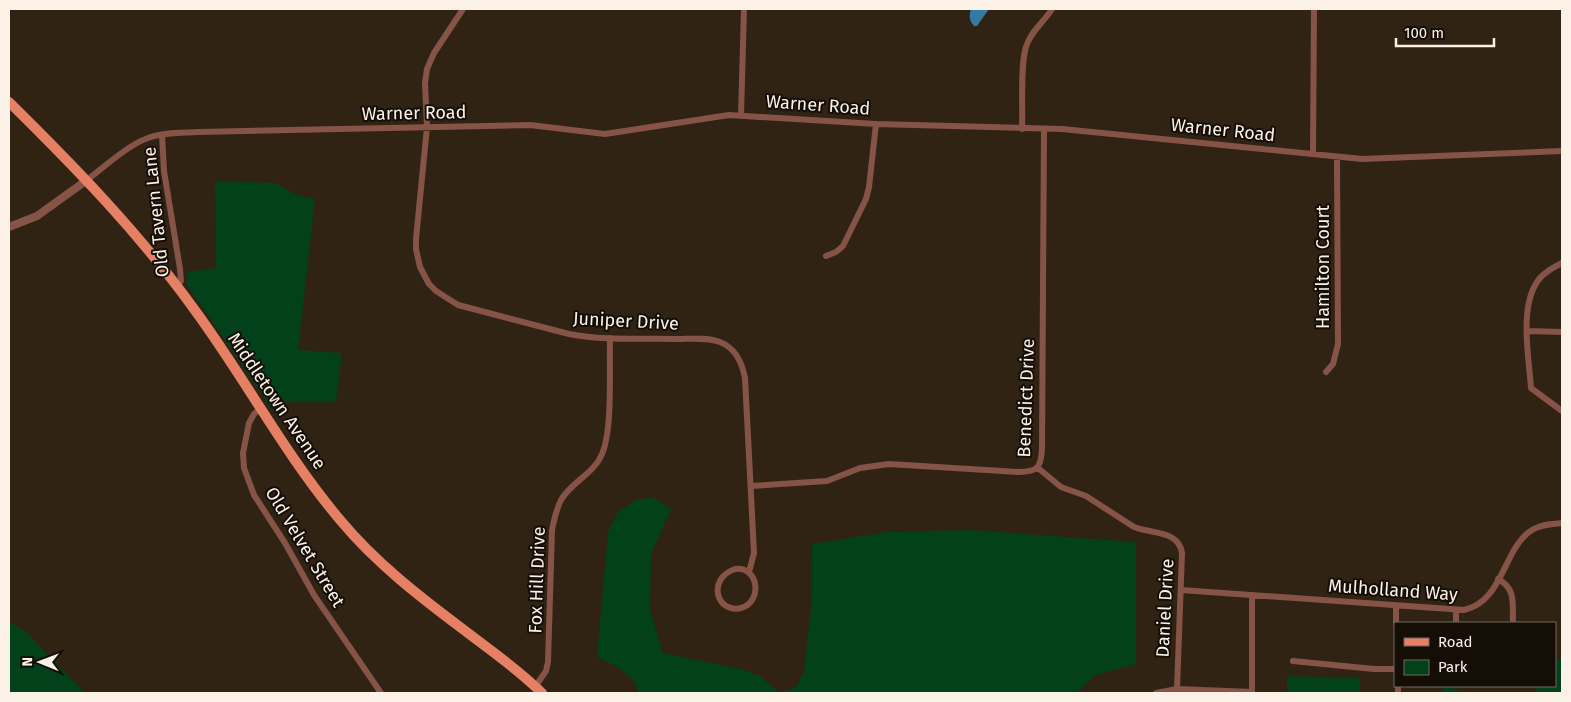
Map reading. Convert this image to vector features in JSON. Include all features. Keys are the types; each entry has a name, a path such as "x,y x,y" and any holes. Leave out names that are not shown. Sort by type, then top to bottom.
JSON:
{"main road":[{"name":"Middletown Avenue","path":"9,102 87,180 177,286 219,343 320,495 341,521 408,588 502,659 539,690"}],"street":[{"name":"Juniper Drive","path":"463,9 434,54 427,69 425,84 427,128 416,249 420,267 429,284 444,297 458,305 569,334 610,338 715,340 721,342 735,353 741,361 745,378 754,553 749,572 754,580 755,587 753,598 748,604 740,608 733,608 722,603 717,592 723,575 729,571 740,569 749,572"},
{"path":"741,115 744,9"},
{"path":"1022,129 1025,48 1031,35 1045,21 1052,9"},
{"path":"1313,154 1314,9"},
{"name":"Warner Road","path":"87,180 138,143 149,137 162,135 198,132 530,125 605,134 729,114 876,124 1044,129 1313,154 1337,158 1362,159 1562,151"},
{"path":"826,256 836,252 843,246 866,200 876,124"},
{"name":"Benedict Drive","path":"751,486 827,481 860,468 889,464 1019,472 1029,472 1038,468 1042,461 1044,129"},
{"name":"Old Tavern Lane","path":"162,135 164,171 181,276 181,281 177,286"},
{"name":"Hamilton Court","path":"1326,372 1333,364 1338,344 1337,158"},
{"path":"9,227 37,216 87,180"},
{"path":"1562,263 1547,271 1535,286 1528,308 1527,331 1530,388 1562,411"},
{"path":"1527,331 1562,332"},
{"name":"Fox Hill Drive","path":"539,690 548,662 552,530 562,499 594,467 602,455 606,441 608,420 610,338"},
{"name":"Old Velvet Street","path":"261,408 249,422 243,453 244,468 254,495 286,543 314,595 381,693"},
{"name":"Daniel Drive","path":"1038,468 1061,487 1086,496 1134,527 1175,539 1180,543 1182,553 1181,590 1176,689"},
{"name":"Mulholland Way","path":"1181,590 1456,610 1471,608 1482,602 1527,533 1538,527 1562,523"},
{"path":"1498,579 1506,583 1510,590 1513,622"},
{"path":"1156,693 1176,689 1252,693 1252,595"},
{"path":"1396,606 1396,622"},
{"path":"1456,610 1456,622"},
{"path":"1294,661 1374,669 1394,669"}],"green space":[{"path":"215,181 276,183 297,195 315,199 298,350 342,353 336,402 279,402 279,419 186,284 188,272 216,268"},
{"path":"652,497 671,509 651,554 650,611 663,653 741,669 760,676 780,693 639,693 633,680 628,675 597,657 608,532 618,512 636,500"},
{"path":"968,530 1136,542 1136,664 1095,675 1076,693 781,693 796,687 804,672 811,609 812,544 887,532"},
{"path":"9,622 25,631 85,693 9,693"},
{"path":"1562,659 1562,693 1534,693 1538,687 1556,687 1556,660"},
{"path":"1287,676 1360,678 1360,693 1287,693"},
{"path":"1442,687 1466,693 1443,693"}],"water":[{"path":"971,9 989,9 977,26 974,26 970,20"}]}
